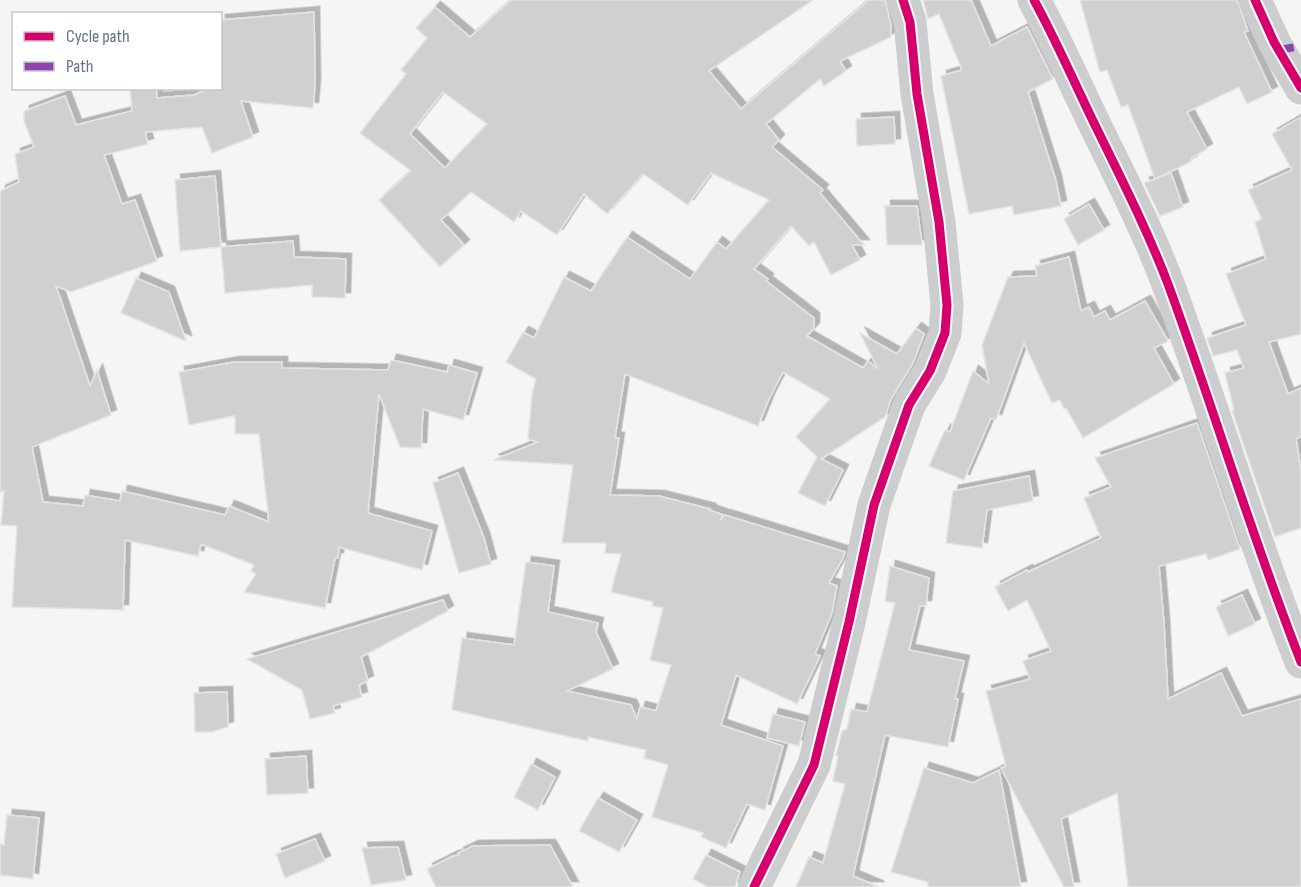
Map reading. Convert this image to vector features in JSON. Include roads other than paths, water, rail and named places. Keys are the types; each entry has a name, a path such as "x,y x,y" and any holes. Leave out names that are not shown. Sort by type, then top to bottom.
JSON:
{"street":[{"path":"754,887 814,765 849,622 874,505 909,405 930,371 945,333 948,305 939,222 917,94 910,22 903,0"},
{"path":"1034,0 1055,39 1143,224 1167,283 1219,429 1272,590 1301,662"},
{"path":"1255,0 1274,42 1301,88"}]}
